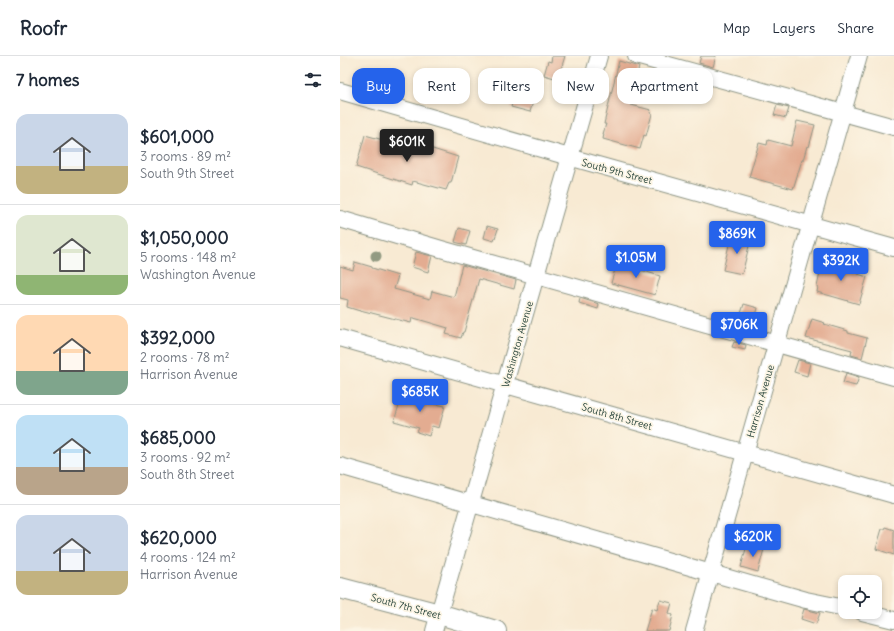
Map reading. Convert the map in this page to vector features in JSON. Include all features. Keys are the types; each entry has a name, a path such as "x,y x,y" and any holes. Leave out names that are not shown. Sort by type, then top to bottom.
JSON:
{"main road":[{"name":"South 7th Street","path":"340,588 437,623 496,631"}],"street":[{"name":"Washington Avenue","path":"437,623 598,56"},
{"path":"636,56 894,127"},
{"name":"Harrison Avenue","path":"694,631 859,56"},
{"name":"South 9th Street","path":"340,91 569,158 812,224 894,248"},
{"path":"340,219 894,377"},
{"name":"South 8th Street","path":"340,338 506,384 744,454 894,496"},
{"path":"340,466 710,573 806,600 838,607"},
{"path":"882,617 894,620"}],"building":[{"path":"552,56 565,56 561,68 552,68 552,77 544,75 548,61 551,62"},
{"path":"701,56 716,56 713,67 699,63"},
{"path":"619,61 639,67 639,68 617,68"},
{"path":"617,69 617,104 631,104 651,110 650,113 652,114 646,136 644,135 640,149 603,139 606,124 604,124"},
{"path":"512,104 532,104 530,112 511,107"},
{"path":"777,105 789,108 786,118 774,115"},
{"path":"797,121 815,125 809,147 807,146 793,189 749,177 759,143 767,145 768,140 791,146"},
{"path":"365,135 416,149 417,144 458,157 451,183 449,183 446,190 413,181 412,185 356,167"},
{"path":"487,226 498,229 494,241 484,238"},
{"path":"459,228 470,231 466,245 455,242"},
{"path":"736,234 751,238 742,274 723,270 730,241 735,242"},
{"path":"416,252 432,256 428,272 412,267"},
{"path":"826,261 860,269 858,274 867,277 859,304 817,292 821,268 823,269"},
{"path":"355,262 398,276 394,289 430,299 432,291 454,297 462,265 516,280 514,289 479,279 461,338 446,334 448,328 414,318 412,318 411,323 347,307 348,300 340,298 340,266 353,270"},
{"path":"617,263 660,276 655,295 611,283"},
{"path":"580,298 599,304 598,309 579,303"},
{"path":"744,304 758,308 754,323 752,323 751,327 738,323"},
{"path":"812,319 848,331 848,333 867,338 862,358 851,355 852,350 806,338"},
{"path":"734,342 746,345 745,350 732,347"},
{"path":"798,360 810,363 807,376 794,372"},
{"path":"846,373 859,377 856,386 843,383"},
{"path":"406,391 436,400 435,404 445,406 439,428 432,426 429,436 417,432 419,428 394,421 402,396 404,396"},
{"path":"885,527 894,530 894,555 876,549 882,529"},
{"path":"747,545 764,549 758,572 741,567"},
{"path":"660,600 672,603 669,613 673,615 669,631 645,631 652,608 657,610"},
{"path":"804,609 820,613 816,624 801,619"}]}
